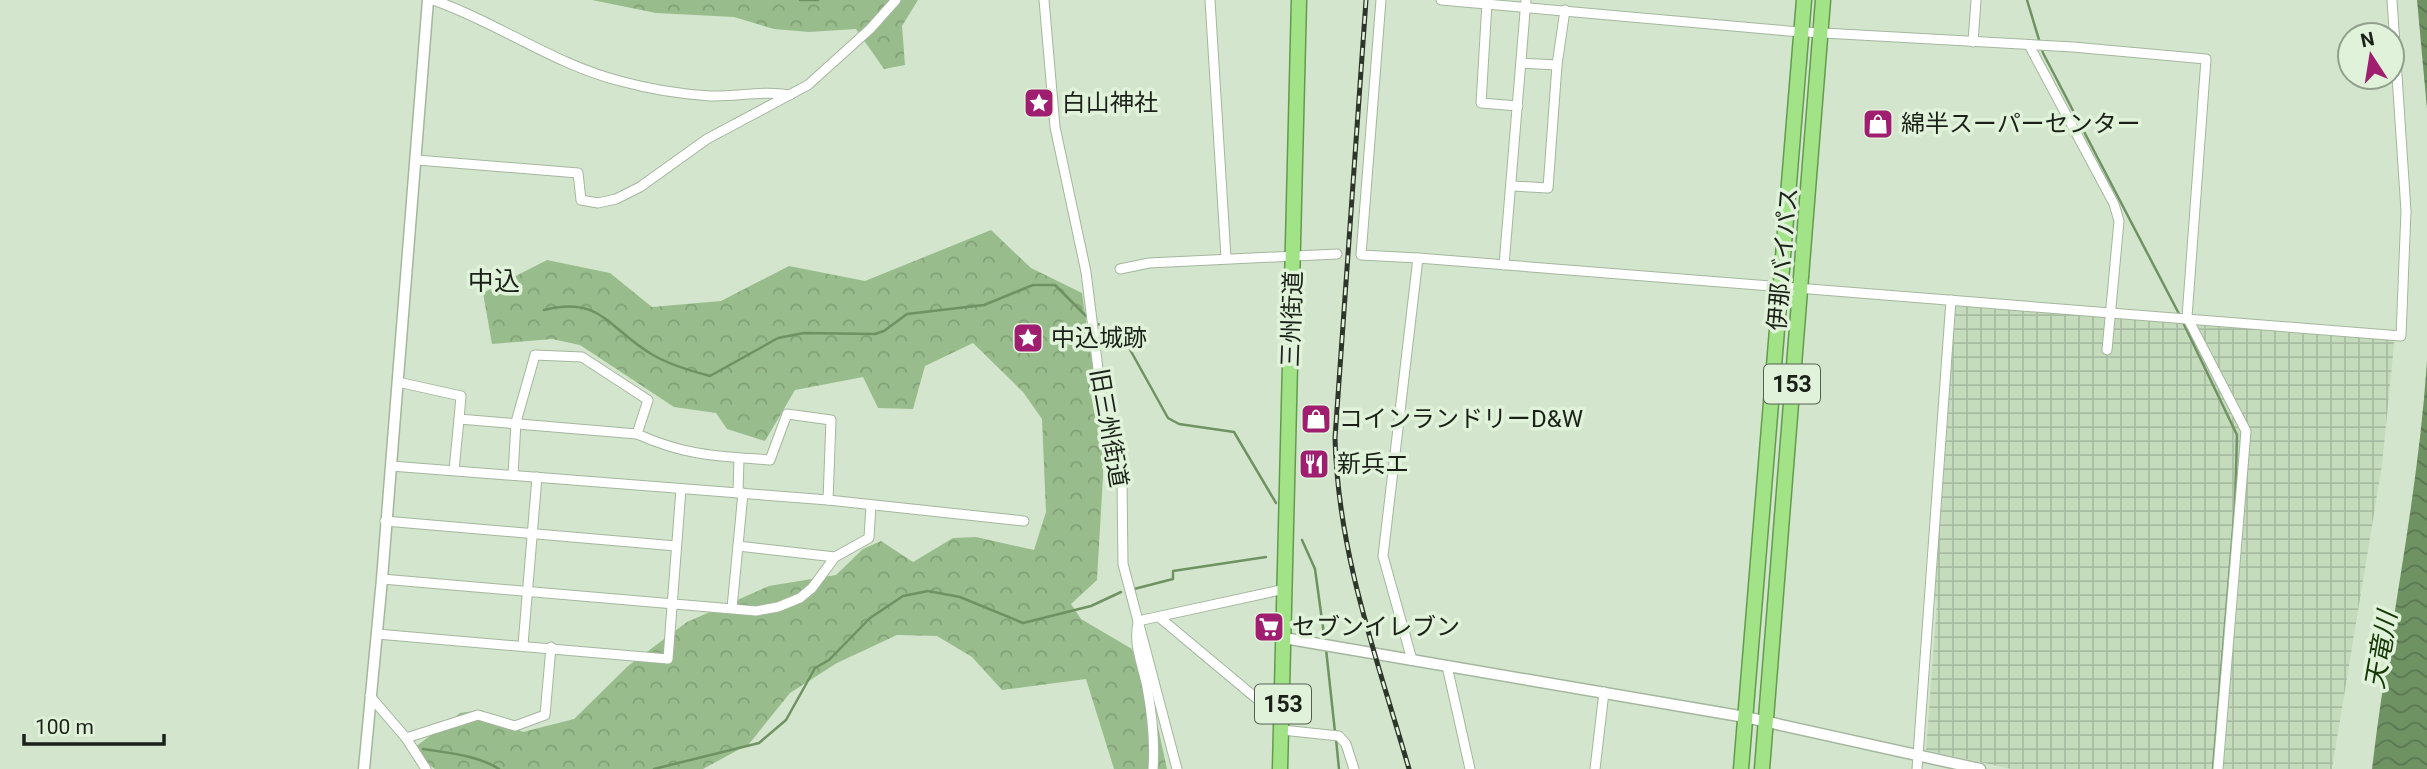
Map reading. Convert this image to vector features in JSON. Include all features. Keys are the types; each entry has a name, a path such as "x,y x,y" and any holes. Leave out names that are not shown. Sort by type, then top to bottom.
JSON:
{"highway":[{"name":"三州街道","path":"1284,638 1299,0"},
{"name":"伊那バイパス","path":"1741,769 1804,0"},
{"name":"伊那バイパス","path":"1762,769 1823,0"},
{"name":"153","path":"1280,769 1284,638"}],"street":[{"path":"363,769 382,579 430,0 577,68 618,81 666,92 709,96 775,92 791,95"},
{"path":"417,160 578,173 581,200 598,203 616,199 640,187 707,139 808,85 870,29 896,0"},
{"path":"1044,0 1052,0"},
{"name":"旧三州街道","path":"1044,0 1055,127 1086,272 1108,450 1122,481 1123,564 1177,769"},
{"path":"1210,0 1226,258"},
{"path":"1381,0 1361,255 2187,317 2194,321 2401,336 2406,211 2392,0"},
{"path":"1441,0 1525,3 1565,10 1802,32 2046,46 2206,59 2187,317 2246,430 2218,769"},
{"path":"1973,43 1976,0"},
{"path":"1487,3 1481,103 1518,106"},
{"path":"1504,265 1513,186 1525,3"},
{"path":"1513,186 1548,188 1557,65 1565,10"},
{"path":"2031,45 2114,204 2119,221 2107,351"},
{"path":"1521,63 1557,65"},
{"path":"1120,269 1149,263 1337,254"},
{"path":"1412,660 1383,556 1418,258"},
{"path":"1917,769 1951,300"},
{"path":"513,475 516,422 535,355 582,357 648,400 637,433"},
{"path":"398,382 461,396 454,470"},
{"path":"459,419 637,433 672,449 770,460 786,414 831,420 828,500"},
{"path":"732,608 738,546 739,458"},
{"path":"391,466 828,500 1024,521"},
{"path":"523,645 537,477"},
{"path":"377,634 668,659 681,489"},
{"path":"382,579 756,611 778,607 800,598 812,588 835,557 869,538 871,506"},
{"path":"385,521 676,546"},
{"path":"738,546 835,557"},
{"path":"1153,769 1153,735 1147,688 1135,636 1138,621 1285,589"},
{"path":"1159,617 1282,725 1335,735 1346,744 1354,769"},
{"path":"1284,638 1745,716 1980,769"},
{"path":"406,738 478,715 516,726 545,715 551,647"},
{"path":"1447,666 1470,769"},
{"path":"1595,769 1604,692"},
{"path":"370,696 406,738 426,769"}],"shaded area":[{"path":"1953,304 2395,335 2382,465 2332,769 2011,769 1926,750 1937,602 1932,591"}],"green space":[{"path":"592,0 918,0 902,26 905,65 884,69 856,29 809,32 774,29 734,17 656,13"},
{"path":"991,230 1031,268 1082,293 1102,431 1103,476 1097,580 1071,604 1081,619 1132,649 1157,723 1167,769 1114,769 1086,679 1002,690 972,657 937,636 897,635 837,663 790,693 749,744 703,769 435,769 410,751 460,713 481,710 523,732 574,719 628,666 687,622 769,586 836,575 863,549 881,541 913,562 953,538 976,537 1034,550 1046,512 1042,419 1023,392 973,343 925,366 913,409 878,408 863,377 795,390 765,441 727,429 716,413 674,407 580,345 552,339 492,344 483,293 547,260 610,273 652,307 721,301 789,266 865,281"}],"water":[{"path":"2417,0 2427,0 2427,109"},
{"path":"2427,361 2427,769 2372,769 2417,463"}],"waterway":[{"path":"800,0 818,0"},
{"path":"2027,0 2043,53 2178,312 2237,435 2235,506 2213,769"},
{"path":"544,310 579,307 592,311 653,355 673,365 710,376 778,338 804,333 875,334 884,331 907,314 984,305 1033,285 1055,285 1087,317"},
{"path":"1098,324 1123,337 1168,418 1179,424 1234,432 1276,503"},
{"path":"1302,540 1315,569 1325,642"},
{"path":"1134,589 1173,579 1173,571 1266,557"},
{"path":"654,769 759,743 786,720 815,668 829,660 870,618 903,596 928,591 960,597 1023,623 1091,606 1121,592"},
{"path":"1326,649 1335,732"},
{"path":"1336,739 1339,769"},
{"path":"423,749 472,758 499,769"}],"railway":[{"path":"1366,0 1335,438 1343,523 1351,565 1409,769"}],"place":[{"name":"白山神社","path":"1039,103"},
{"name":"綿半スーパーセンター","path":"1878,124"},
{"name":"中込城跡","path":"1028,338"},
{"name":"コインランドリーD&W","path":"1316,419"},
{"name":"新兵エ","path":"1314,464"},
{"name":"セブンイレブン","path":"1269,627"}],"district":[{"name":"中込","path":"494,281"}],"water label":[{"name":"天竜川","path":"2381,650"}]}
